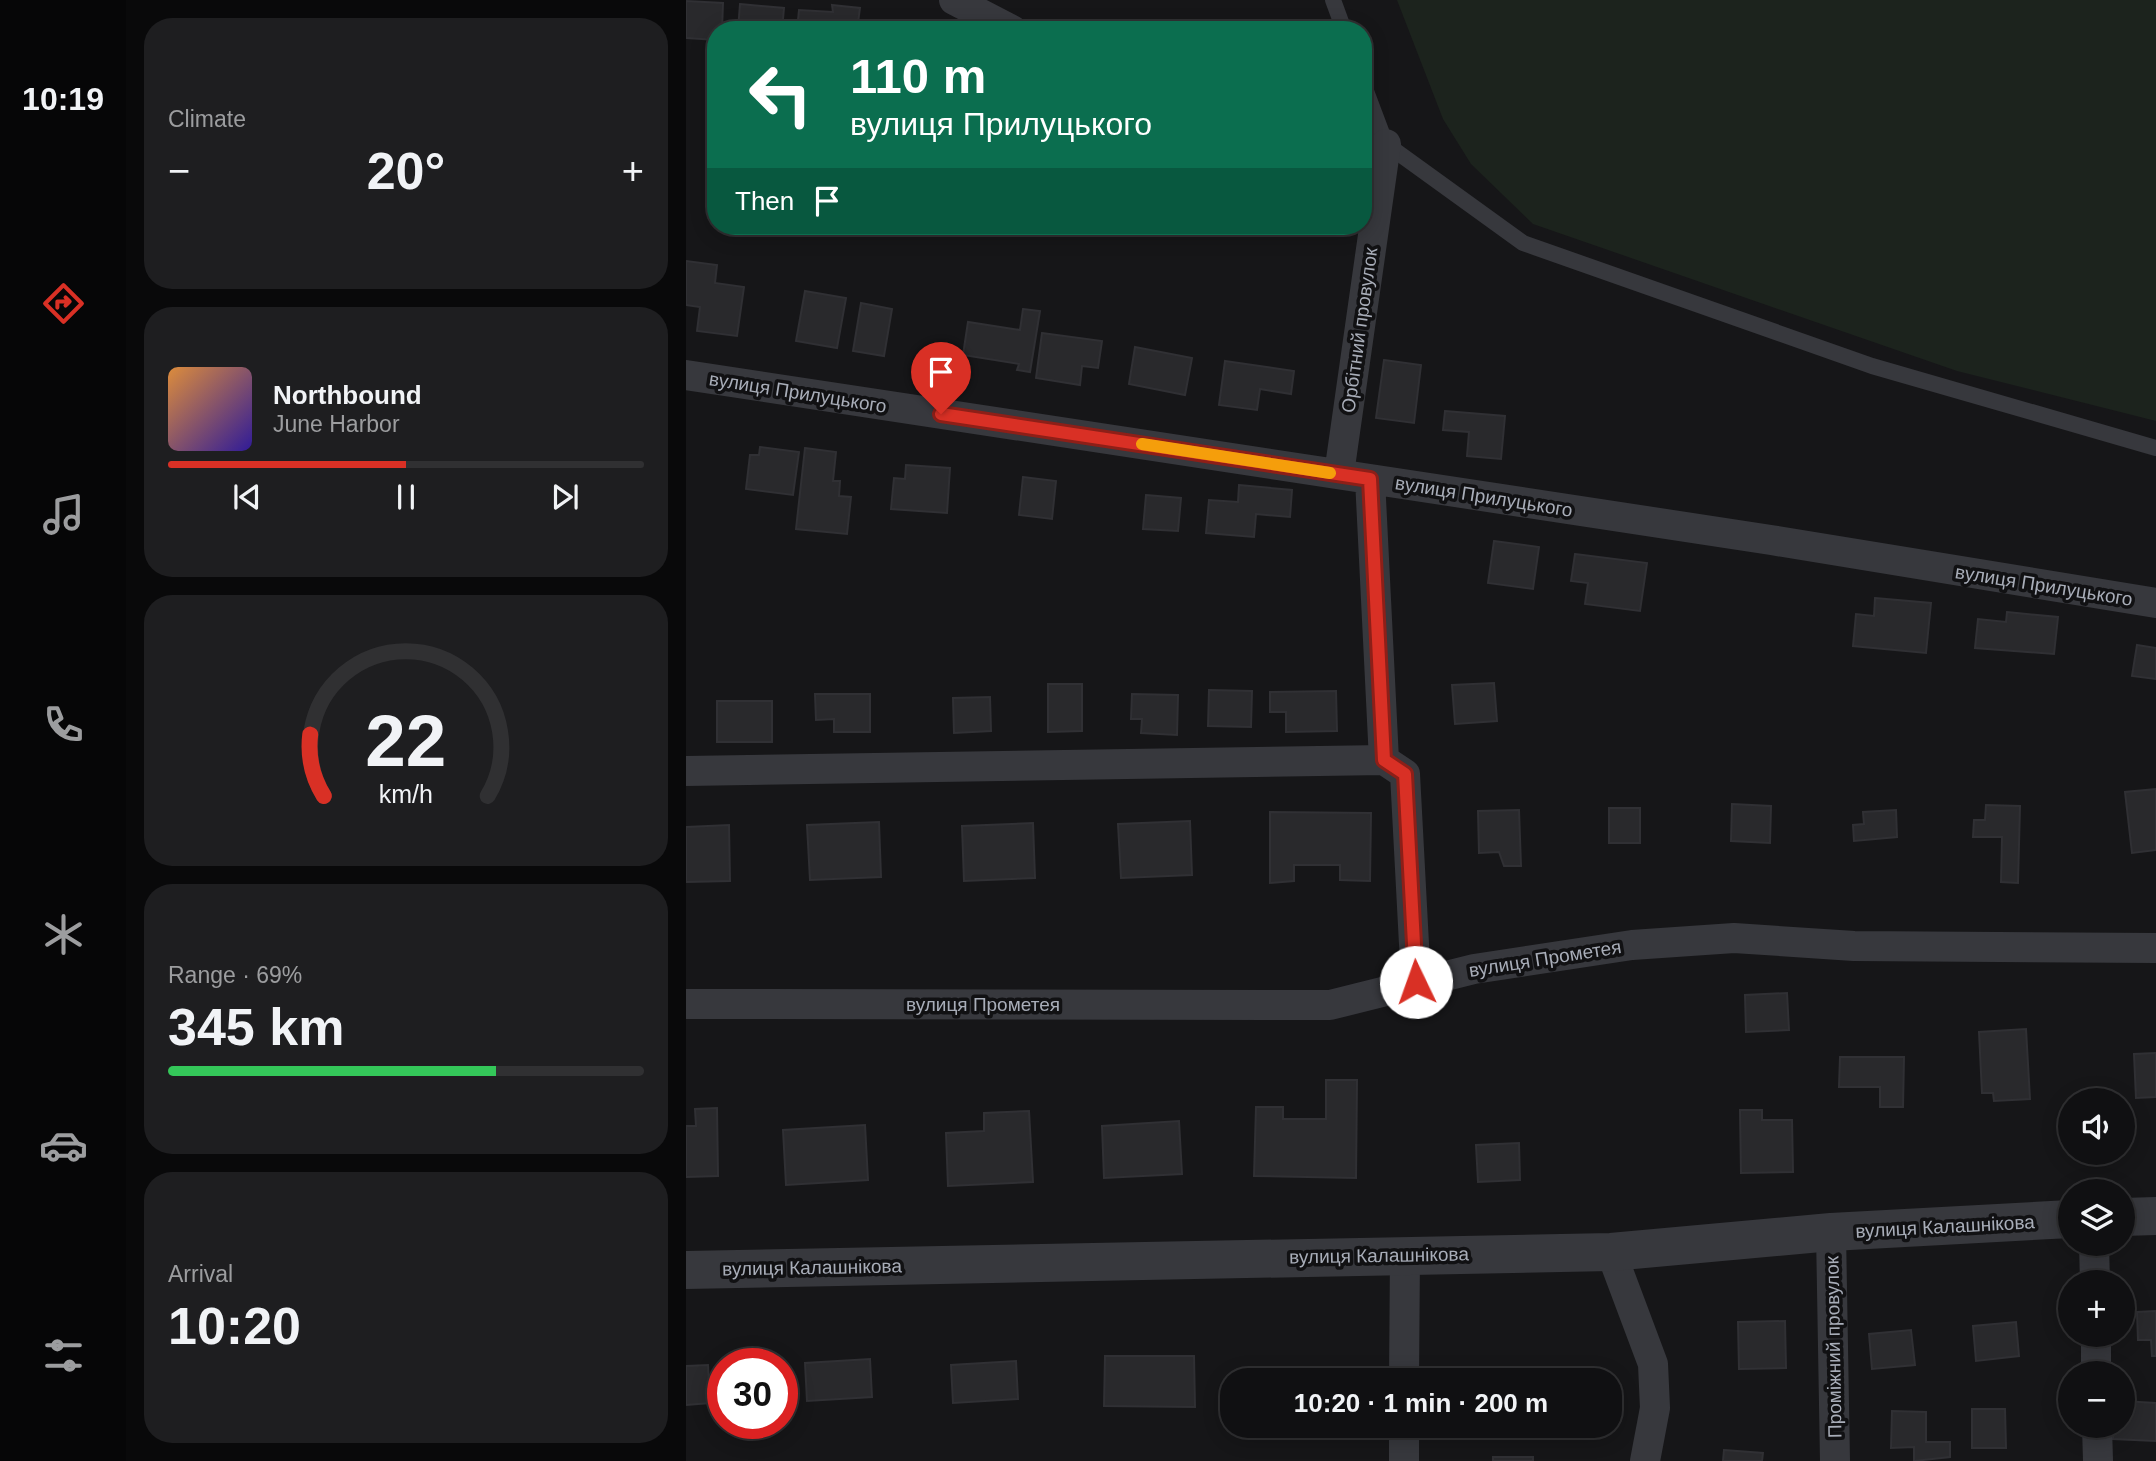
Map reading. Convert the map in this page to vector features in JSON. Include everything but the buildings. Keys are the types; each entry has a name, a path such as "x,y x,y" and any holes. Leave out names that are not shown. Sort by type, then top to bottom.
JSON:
{"street":[{"path":"954,0 995,21"},
{"name":"Орбітний провулок","path":"1339,474 1385,144"},
{"name":"вулиця Прилуцького","path":"686,375 1339,474 2156,603"},
{"path":"1370,479 1384,760"},
{"path":"686,771 1384,760 1405,774 1416,982"},
{"name":"вулиця Прометея","path":"686,1004 1329,1005 1474,968 1632,945 1734,939 1854,946 2156,948"},
{"path":"2135,1217 2156,1216"},
{"name":"вулиця Калашнікова","path":"686,1270 1611,1252 1831,1232 2058,1220"},
{"name":"Проміжний провулок","path":"1831,1232 1835,1461"},
{"path":"1611,1252 1653,1364 1655,1408 1645,1461"},
{"path":"1404,1368 1405,1254"},
{"path":"1404,1438 1404,1461"},
{"path":"2097,1438 2098,1461"}],"lane":[{"path":"1332,0 1340,21"},
{"path":"1372,108 1385,144 1523,243 1872,366 2156,448"}],"shaded area":[{"path":"1397,0 2156,0 2156,421 1957,371 1533,224 1471,164 1443,119"}],"slow traffic":[{"path":"1142,444 1330,473"}],"route":[{"path":"941,414 1370,479 1384,760 1405,774 1416,982"}]}
